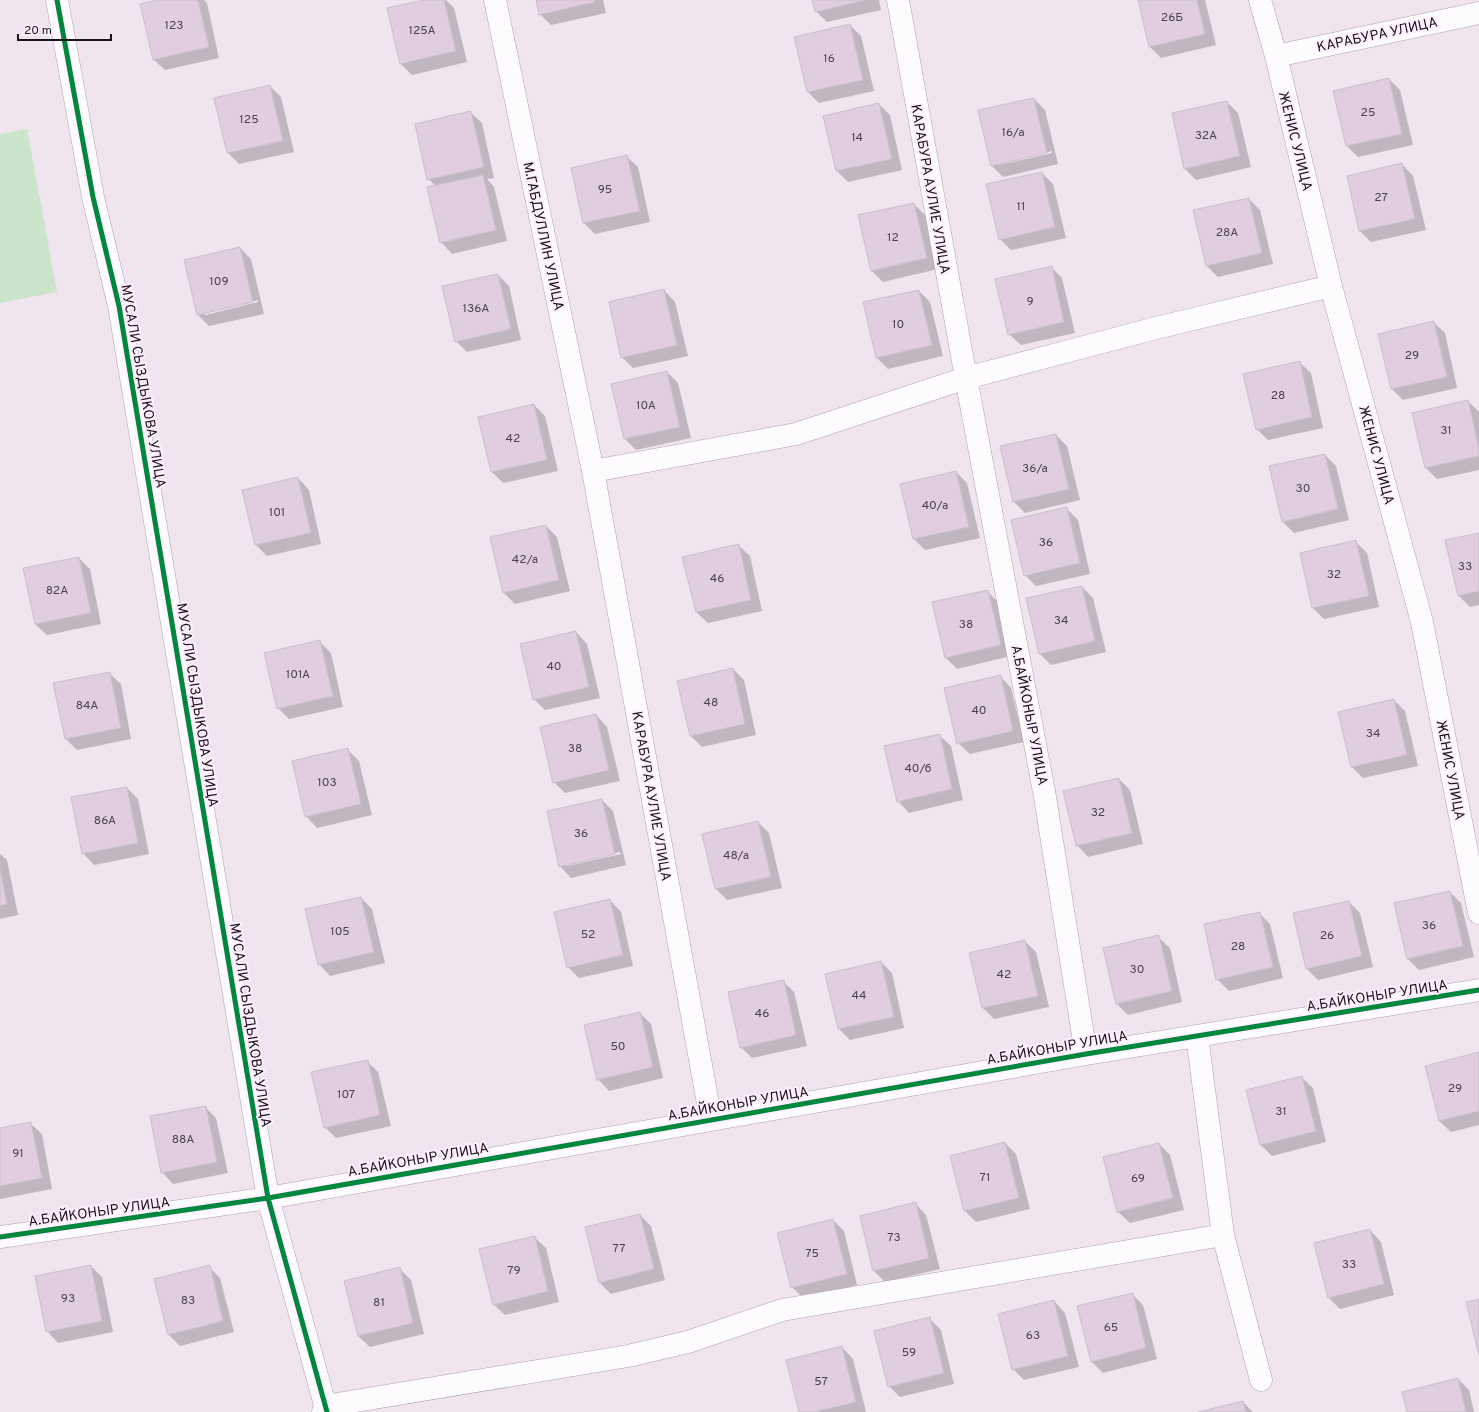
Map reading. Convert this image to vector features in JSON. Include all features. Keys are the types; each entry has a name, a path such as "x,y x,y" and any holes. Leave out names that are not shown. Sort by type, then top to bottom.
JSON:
{"street":[{"name":"МУСАЛИ СЫЗДЫКОВА УЛИЦА","path":"57,0 93,197 119,306 268,1198 325,1410"},
{"name":"М.ГАБДУЛЛИН УЛИЦА","path":"495,0 593,471"},
{"name":"КАРАБУРА АУЛИЕ УЛИЦА","path":"898,0 966,378"},
{"name":"ЖЕНИС УЛИЦА","path":"1260,0 1276,56 1331,286 1422,622 1479,913"},
{"name":"КАРАБУРА УЛИЦА","path":"1276,56 1479,12"},
{"path":"593,471 796,434 966,378 1148,330 1331,286"},
{"name":"А.БАЙКОНЫР УЛИЦА","path":"966,378 1046,797 1086,1054"},
{"name":"КАРАБУРА АУЛИЕ УЛИЦА","path":"593,471 711,1120"},
{"name":"А.БАЙКОНЫР УЛИЦА","path":"0,1237 268,1198 1086,1054 1479,990"},
{"path":"1197,1036 1223,1236 1261,1380"},
{"path":"325,1410 628,1356 688,1342 782,1310 1223,1236"}],"green space":[{"path":"27,129 57,292 0,303 0,134"}],"building":[{"path":"156,0 198,0 209,47 153,60 140,4"},
{"path":"424,0 444,0 456,51 400,64 387,8"},
{"path":"536,0 595,0 595,2 539,15"},
{"path":"812,0 867,0 815,12"},
{"path":"1138,0 1197,0 1205,34 1149,47"},
{"path":"850,24 863,80 807,92 794,37"},
{"path":"1389,78 1402,134 1346,146 1333,91"},
{"path":"270,85 283,141 227,153 214,98"},
{"path":"1034,98 1047,153 991,166 978,110"},
{"path":"1227,101 1240,156 1184,169 1172,113"},
{"path":"879,103 892,159 836,171 823,116"},
{"path":"471,111 484,167 427,180 415,124"},
{"path":"627,155 640,211 583,223 571,168"},
{"path":"1402,163 1415,219 1359,231 1347,176"},
{"path":"1042,172 1055,227 999,240 986,184"},
{"path":"483,175 496,230 440,243 427,187"},
{"path":"1249,198 1262,253 1206,266 1193,210"},
{"path":"914,203 927,258 871,271 858,215"},
{"path":"240,247 253,302 197,315 184,260"},
{"path":"1052,266 1064,322 1008,335 995,279"},
{"path":"498,274 511,329 455,342 442,286"},
{"path":"664,289 677,345 621,358 609,302"},
{"path":"919,290 932,345 876,358 863,302"},
{"path":"1434,321 1447,377 1391,389 1378,334"},
{"path":"1300,361 1312,417 1256,430 1243,374"},
{"path":"667,371 680,427 624,439 611,384"},
{"path":"1468,400 1479,448 1479,456 1425,468 1412,413"},
{"path":"534,404 547,460 491,472 478,417"},
{"path":"1056,434 1069,489 1013,502 1000,446"},
{"path":"1325,454 1338,509 1282,522 1269,466"},
{"path":"956,471 969,527 913,539 900,484"},
{"path":"298,477 311,533 255,545 242,490"},
{"path":"1067,507 1080,563 1024,576 1011,520"},
{"path":"546,525 559,580 503,593 490,537"},
{"path":"1479,533 1479,591 1458,596 1445,540"},
{"path":"1356,540 1369,596 1312,608 1300,553"},
{"path":"739,544 751,600 696,612 682,557"},
{"path":"79,557 91,613 35,624 23,568"},
{"path":"1082,586 1095,641 1039,654 1026,598"},
{"path":"988,590 1001,645 945,658 932,602"},
{"path":"576,631 589,687 533,700 520,644"},
{"path":"320,640 333,696 277,709 264,653"},
{"path":"733,668 745,724 690,736 677,681"},
{"path":"110,672 121,728 65,739 53,683"},
{"path":"1001,675 1013,731 957,744 944,688"},
{"path":"1394,699 1407,755 1351,767 1338,712"},
{"path":"596,714 609,770 553,783 540,727"},
{"path":"940,734 952,789 897,802 884,746"},
{"path":"348,748 361,804 305,817 292,761"},
{"path":"1119,778 1132,833 1076,846 1063,791"},
{"path":"127,787 138,843 82,854 71,797"},
{"path":"602,799 615,854 559,867 547,811"},
{"path":"758,821 771,877 715,889 702,834"},
{"path":"0,868 7,904 0,906"},
{"path":"1450,891 1463,946 1407,959 1394,903"},
{"path":"361,897 374,952 318,965 305,909"},
{"path":"610,899 623,955 567,968 554,912"},
{"path":"1349,901 1362,956 1306,969 1293,913"},
{"path":"1260,912 1273,967 1216,980 1204,924"},
{"path":"1159,935 1172,991 1116,1004 1103,948"},
{"path":"1025,940 1038,996 982,1008 969,953"},
{"path":"881,961 894,1017 838,1029 825,974"},
{"path":"784,980 796,1035 740,1048 728,992"},
{"path":"640,1012 653,1067 597,1080 584,1025"},
{"path":"1479,1052 1479,1111 1439,1121 1425,1066"},
{"path":"368,1060 380,1115 324,1128 311,1072"},
{"path":"1302,1076 1316,1131 1260,1145 1246,1090"},
{"path":"206,1106 217,1162 161,1173 150,1116"},
{"path":"31,1122 42,1178 0,1186 0,1128"},
{"path":"1005,1142 1019,1198 964,1211 950,1156"},
{"path":"1159,1143 1173,1198 1117,1212 1103,1157"},
{"path":"916,1202 929,1258 873,1271 860,1216"},
{"path":"640,1214 654,1269 599,1283 585,1227"},
{"path":"833,1219 847,1274 791,1288 777,1233"},
{"path":"1370,1229 1384,1284 1328,1298 1314,1243"},
{"path":"535,1236 548,1291 493,1305 479,1249"},
{"path":"91,1265 102,1321 46,1332 35,1276"},
{"path":"210,1265 223,1321 168,1335 154,1279"},
{"path":"400,1267 413,1323 358,1336 344,1281"},
{"path":"1133,1293 1146,1348 1091,1362 1077,1306"},
{"path":"1479,1299 1479,1355 1466,1302"},
{"path":"1054,1300 1068,1356 1012,1370 998,1314"},
{"path":"930,1317 944,1373 888,1387 874,1331"},
{"path":"842,1346 856,1402 815,1412 799,1412 786,1360"},
{"path":"1458,1378 1466,1412 1407,1412 1402,1392"},
{"path":"1243,1401 1246,1412 1198,1412"}],"cycle path":[{"path":"57,0 93,197 119,306 268,1198 327,1412"},
{"path":"0,1237 268,1198 1086,1054 1479,990"}]}
